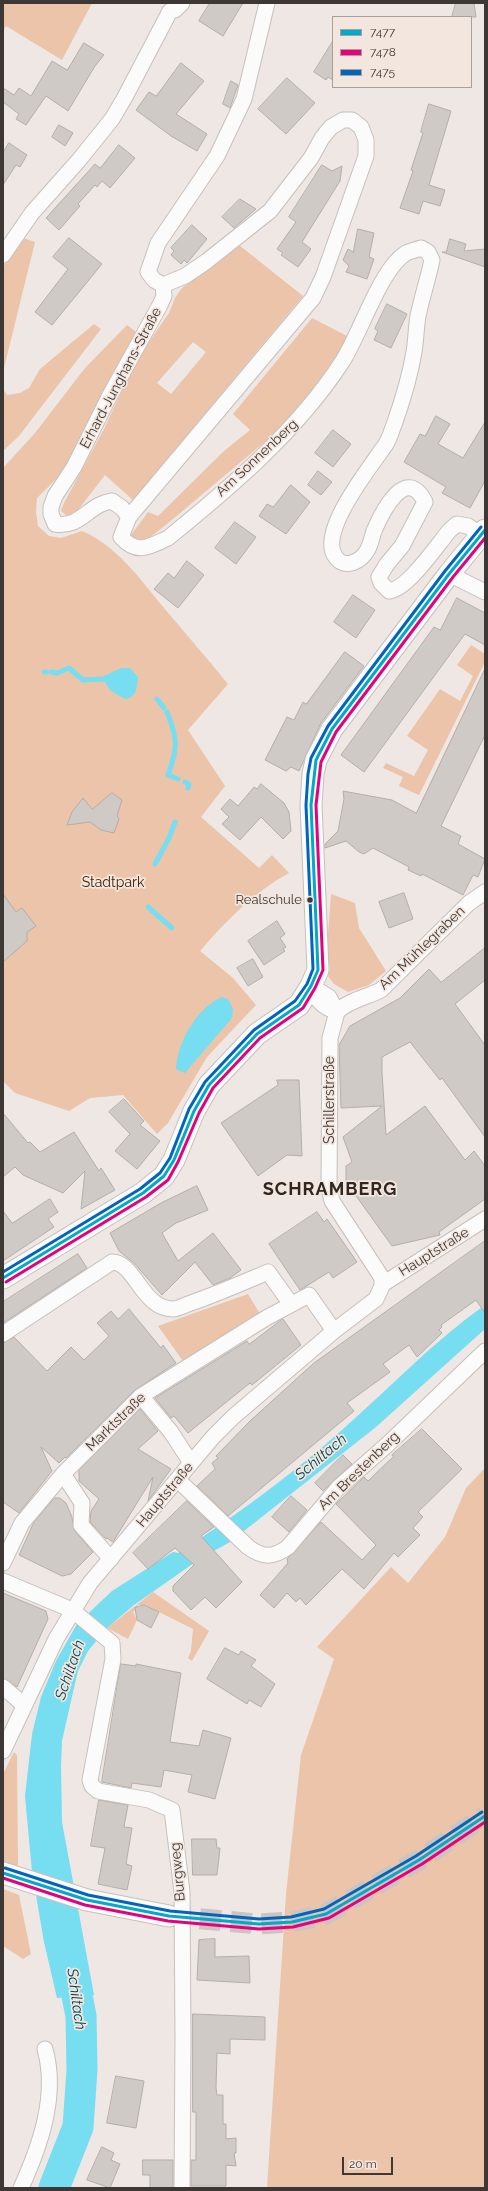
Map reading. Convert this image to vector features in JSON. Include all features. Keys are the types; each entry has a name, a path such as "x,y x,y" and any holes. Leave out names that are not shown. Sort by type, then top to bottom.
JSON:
{"main road":[{"path":"3,1278 143,1193 164,1176 174,1160 194,1111 209,1085 257,1034 299,1004 311,986 318,970 311,806 313,774 316,760 332,729 449,574 483,533"},
{"path":"11,1875 81,1898 115,1907 169,1916"}],"street":[{"path":"163,285 154,280 148,272 158,243 217,156 234,123 244,99 266,3"},
{"path":"3,255 32,213 79,160 112,119 172,6"},
{"name":"Am Sonnenberg","path":"163,285 185,276 207,261 270,211 311,158 322,138 331,127 342,120 352,120 362,127 366,140 366,156 324,277 313,298 129,517 121,537 126,543 136,548 149,547 168,538 278,441 325,387 343,360 392,268 406,254 421,248 428,252 432,260 418,317 411,368 400,409 387,443 373,461 339,518 331,542 332,552 340,562 346,564 352,563 363,556 369,548 382,513 392,498 400,490 410,487 417,490 425,502 402,546 387,564 380,577 381,583 389,591 395,590 406,582 450,530 457,524 468,526 483,533"},
{"name":"Erhard-Junghans-Straße","path":"129,517 122,508 112,501 103,502 77,522 66,526 55,524 51,514 51,507 55,496 74,467 109,397 160,305 164,296 163,285"},
{"path":"449,574 485,592"},
{"name":"Am Mühlegraben","path":"337,1012 343,1005 364,999 381,990 469,903 485,892"},
{"path":"311,986 330,997 337,1012"},
{"name":"Schillerstraße","path":"329,1190 330,1038 337,1012"},
{"name":"Hauptstraße","path":"3,1751 24,1705 76,1613 90,1583 178,1480 191,1462 233,1417 334,1331 376,1299 382,1284 382,1278 332,1201 329,1190"},
{"name":"Hauptstraße","path":"382,1284 485,1219"},
{"path":"3,1334 112,1262 124,1267 150,1299 163,1307 174,1309 268,1272 291,1304"},
{"name":"Marktstraße","path":"3,1563 22,1523 63,1474 141,1396 266,1318 309,1296 334,1331"},
{"name":"Am Brestenberg","path":"178,1480 239,1540 258,1554 269,1557 278,1554 288,1546 338,1488 388,1444 485,1352"},
{"path":"141,1396 171,1432 191,1462"},
{"path":"63,1474 82,1503 81,1524 111,1559"},
{"path":"3,1581 76,1613"},
{"name":"Burgweg","path":"76,1613 108,1641 113,1659 90,1780 92,1786 98,1791 149,1800 172,1810 182,1892 182,2188"},
{"path":"3,1687 24,1705"},
{"path":"21,2188 42,2134 49,2092 50,2069 45,2049"}],"green space":[{"path":"3,3 92,3 62,60 6,26 3,31"},
{"path":"20,237 35,242 3,372 3,267"},
{"path":"239,245 303,296 133,500 105,475 78,510 67,516 61,511 64,503 105,427 135,362 169,313 175,298 182,288","holes":["193,342 206,352 171,394 157,383"]},
{"path":"312,318 349,337 314,388 280,429 167,524 145,541 133,540 131,535 148,512 158,516 224,451 250,430 233,414"},
{"path":"94,324 101,329 19,436 3,451 3,389 7,395 20,393 29,388 40,369"},
{"name":"Stadtpark","path":"127,325 136,332 73,462 37,498 36,512 38,526 49,536 61,538 82,531 94,537 117,554 137,575 228,684 188,730 225,786 201,817 259,868 272,855 289,873 252,898 200,951 233,978 256,1005 207,1057 168,1123 157,1134 123,1095 90,1098 69,1111 15,1093 3,1081 3,468 35,433 85,368"},
{"path":"471,645 485,654 485,662 419,795 399,786 403,777 383,768 386,763 414,776 428,750 407,736 440,689 460,701 473,676 457,665"},
{"path":"331,894 355,903 359,928 386,971 369,985 348,992 334,984 328,976 330,970 327,947"},
{"path":"248,1294 260,1314 183,1361 158,1326"},
{"path":"485,1468 485,2188 267,2188 286,1894 301,1755 334,1659 317,1647 391,1567 408,1583 445,1537 466,1488"},
{"path":"153,1592 209,1631 192,1661 188,1658 191,1651 193,1629 145,1605 138,1605 137,1606 139,1608 133,1612 137,1620 128,1639 107,1628"},
{"path":"14,1752 17,1755 18,1867 3,1864 3,1774"},
{"path":"3,1889 19,1895 31,1954 23,1959 3,1946"}],"water":[{"path":"121,668 130,668 138,677 137,688 134,694 130,698 126,699 115,693 106,685 104,676"},
{"path":"221,997 228,999 233,1009 232,1018 185,1073 176,1069 180,1048 190,1027 204,1010"},
{"path":"485,1305 485,1329 376,1427 230,1542 201,1558 134,1605 107,1628 88,1651 78,1671 62,1741 61,1766 62,1822 94,1995 57,1998 44,1942 32,1872 25,1796 32,1734 41,1697 56,1661 77,1624 112,1591 173,1552 178,1553 277,1483 334,1437 426,1352"}],"building":[{"path":"210,3 243,3 223,36 199,21"},
{"path":"456,3 474,3 476,17 452,16"},
{"path":"84,43 104,55 95,66 68,111 46,96 26,125 16,119 19,114 3,102 3,88 14,95 19,88 31,96 52,61 67,70"},
{"path":"332,43 332,79 328,77 326,80 314,72"},
{"path":"181,63 204,81 176,114 207,134 197,151 171,136 136,110 149,92 156,96"},
{"path":"287,78 315,103 286,134 258,109"},
{"path":"231,81 238,85 230,108 223,104"},
{"path":"429,104 451,111 429,185 445,190 440,206 423,201 419,214 400,208 413,171 411,170 423,133 421,132"},
{"path":"59,125 73,133 65,146 52,137"},
{"path":"9,143 27,155 20,167 16,165 3,185 3,153"},
{"path":"119,145 135,158 110,188 102,181 97,187 95,185 78,204 80,206 59,230 46,218 95,164 100,168"},
{"path":"322,165 332,171 342,166 340,181 302,242 311,249 298,267 281,255 283,253 277,249 296,222 289,217"},
{"path":"240,199 256,209 234,228 222,217"},
{"path":"192,225 207,239 187,263 184,260 181,264 171,255 174,251 171,248"},
{"path":"358,229 374,233 369,257 374,259 367,279 346,272 349,266 343,260 348,249 353,252"},
{"path":"69,238 102,264 52,325 35,312 68,269 53,257"},
{"path":"450,239 466,244 464,251 485,249 485,267 442,252 446,252"},
{"path":"387,304 407,314 391,348 374,340 378,331 375,329"},
{"path":"436,416 450,424 438,444 463,458 485,422 485,481 470,508 442,493 446,487 404,462 420,434 425,436"},
{"path":"333,430 351,444 333,467 315,453"},
{"path":"318,471 332,482 321,495 308,485"},
{"path":"291,485 310,502 286,534 259,516 267,504 273,507"},
{"path":"235,522 256,537 236,564 215,548"},
{"path":"187,561 204,575 178,608 154,589 168,573 174,578"},
{"path":"353,595 375,610 356,638 334,622"},
{"path":"457,598 485,613 485,645 465,634 364,772 341,755 434,627 440,630"},
{"path":"345,652 364,666 321,723 299,771 291,767 286,771 265,760 287,717 294,720 303,702 306,704"},
{"path":"485,669 485,735 441,826 461,836 458,844 485,859 478,877 473,875 463,895 422,874 421,876 408,870 409,867 373,848 364,854 359,852 346,841 325,848 325,844 338,831 344,799 343,791 392,800 416,813"},
{"path":"261,784 284,803 289,812 291,831 283,839 261,817 240,840 222,824 229,817 221,809 230,799 238,806 254,787 257,789"},
{"path":"112,793 122,800 117,816 119,819 114,833 101,830 90,822 67,825 72,812 83,798 92,809"},
{"path":"404,893 413,919 389,928 379,902"},
{"path":"3,894 16,912 22,908 36,926 27,932 27,941 3,962"},
{"path":"277,921 285,934 280,938 286,947 283,949 285,951 264,965 248,941"},
{"path":"485,948 485,980 455,1004 485,1045 485,1137 442,1078 440,1080 410,1042 382,1057 382,1072 386,1135 425,1106 465,1160 474,1151 485,1166 485,1199 439,1232 440,1235 392,1246 346,1182 346,1166 352,1162 343,1137 382,1106 341,1108 339,1045 350,1026 400,998 429,969 441,982"},
{"path":"253,959 263,977 248,986 237,968"},
{"path":"277,1080 299,1080 302,1156 287,1155 258,1176 221,1123 278,1085"},
{"path":"124,1099 144,1121 140,1125 160,1141 137,1169 115,1151 130,1134 109,1112"},
{"path":"3,1113 28,1143 30,1142 40,1152 74,1132 99,1171 101,1168 115,1190 81,1209 85,1171 63,1193 23,1175 15,1167 3,1177"},
{"path":"197,1186 208,1210 176,1223 162,1233 178,1261 213,1233 241,1270 230,1278 213,1285 195,1262 162,1295 134,1263 119,1251 110,1233 161,1203"},
{"path":"50,1199 58,1212 48,1219 54,1227 3,1261 3,1211 12,1223"},
{"path":"317,1212 324,1222 327,1219 357,1262 333,1278 329,1272 300,1290 269,1244"},
{"path":"485,1241 485,1313 476,1300 441,1325 442,1327 439,1330 442,1333 417,1357 409,1345 383,1364 390,1372 347,1403 354,1411 228,1516 197,1486 215,1469 212,1463 218,1458 216,1456 250,1421 314,1363"},
{"path":"78,1254 87,1268 3,1323 3,1302"},
{"path":"129,1309 161,1348 163,1345 176,1363 135,1390 66,1458 65,1457 59,1463 41,1447 52,1471 19,1513 3,1502 3,1343 14,1337 47,1371 71,1347 84,1360 109,1336 97,1323 111,1311 118,1319"},
{"path":"283,1319 301,1345 252,1385 250,1383 188,1433 174,1416 171,1418 155,1398 247,1341 249,1344"},
{"path":"140,1409 158,1431 138,1449 171,1469 148,1501 153,1477 113,1542 107,1538 106,1539 90,1522 91,1511 99,1499 79,1481 79,1470"},
{"path":"422,1429 462,1469 418,1512 423,1517 413,1528 420,1535 398,1557 394,1553 364,1589 342,1569 306,1605 300,1598 296,1602 287,1593 274,1608 260,1595 288,1563 287,1559 321,1522 362,1560 376,1545 336,1504 364,1477 368,1481 394,1456 392,1455"},
{"path":"343,1455 352,1464 323,1491 315,1483"},
{"path":"291,1496 307,1510 289,1532 272,1517"},
{"path":"55,1498 60,1498 66,1503 72,1517 74,1530 93,1552 71,1574 62,1576 19,1555 34,1522"},
{"path":"187,1501 214,1527 201,1536 242,1582 216,1608 205,1597 191,1610 173,1591 173,1586 194,1565 175,1548 148,1569 133,1553"},
{"path":"3,1593 46,1611 48,1619 17,1687 3,1678"},
{"path":"144,1605 159,1612 151,1628 137,1620 135,1608"},
{"path":"225,1648 239,1655 241,1651 256,1660 251,1666 275,1684 261,1707 249,1700 247,1704 207,1679"},
{"path":"121,1664 136,1666 136,1664 181,1673 170,1742 199,1746 203,1730 231,1738 215,1799 188,1792 192,1775 164,1770 161,1787 132,1783 131,1788 102,1782"},
{"path":"99,1800 128,1805 124,1827 132,1828 126,1864 132,1866 127,1890 98,1884 105,1848 91,1846"},
{"path":"192,1839 216,1839 217,1848 220,1848 217,1875 193,1875"},
{"path":"215,1939 215,1957 249,1956 250,1983 197,1980 199,1940"},
{"path":"193,2014 265,2017 265,2040 230,2039 230,2054 217,2053 216,2088 217,2095 223,2095 223,2124 226,2124 226,2139 236,2138 236,2153 234,2153 236,2166 226,2165 226,2186 191,2186 191,2160 196,2160 196,2112 193,2112"},
{"path":"116,2076 144,2081 136,2128 107,2123"},
{"path":"102,2147 114,2153 111,2160 120,2164 110,2188 87,2180"},
{"path":"143,2160 173,2160 173,2186 171,2188 150,2188 150,2175 143,2175"}],"waterway":[{"path":"52,672 57,673 69,668 83,680 105,679 111,681"},
{"path":"157,699 164,708"},
{"path":"167,712 175,737 174,757 168,775 178,779"},
{"path":"185,782 189,784 188,788"},
{"path":"155,864 169,838 175,822"},
{"path":"148,907 172,928"},
{"name":"Schiltach","path":"54,2188 78,2127 82,2070 81,2016 69,1955"}],"tunnel":[{"path":"169,1916 259,1924 292,1922 326,1914 419,1860 485,1816"}],"transit line":[{"name":"7475","path":"3,1272 140,1189 160,1173 170,1158 189,1109 205,1082 254,1030 295,1001 307,984 313,969 306,805 308,774 311,758 328,726 445,571 481,527"},
{"name":"7477","path":"3,1278 143,1193 164,1176 174,1160 194,1111 209,1085 257,1034 299,1005 311,986 318,970 311,805 316,760 332,729 449,574 485,530"},
{"name":"7478","path":"6,1282 146,1197 168,1180 178,1162 199,1113 213,1088 260,1038 303,1008 315,988 323,970 316,805 321,762 336,732 453,577 485,538"},
{"name":"7475","path":"5,1868 88,1895 170,1911 259,1919 291,1917 324,1909 416,1856 482,1812"},
{"name":"7477","path":"3,1873 87,1900 169,1916 259,1924 292,1922 326,1914 419,1860 485,1816"},
{"name":"7478","path":"3,1878 85,1905 168,1921 259,1929 293,1927 329,1918 422,1864 485,1822"}],"place":[{"name":"Realschule","path":"310,900"}],"district":[{"name":"SCHRAMBERG","path":"330,1190"}]}
